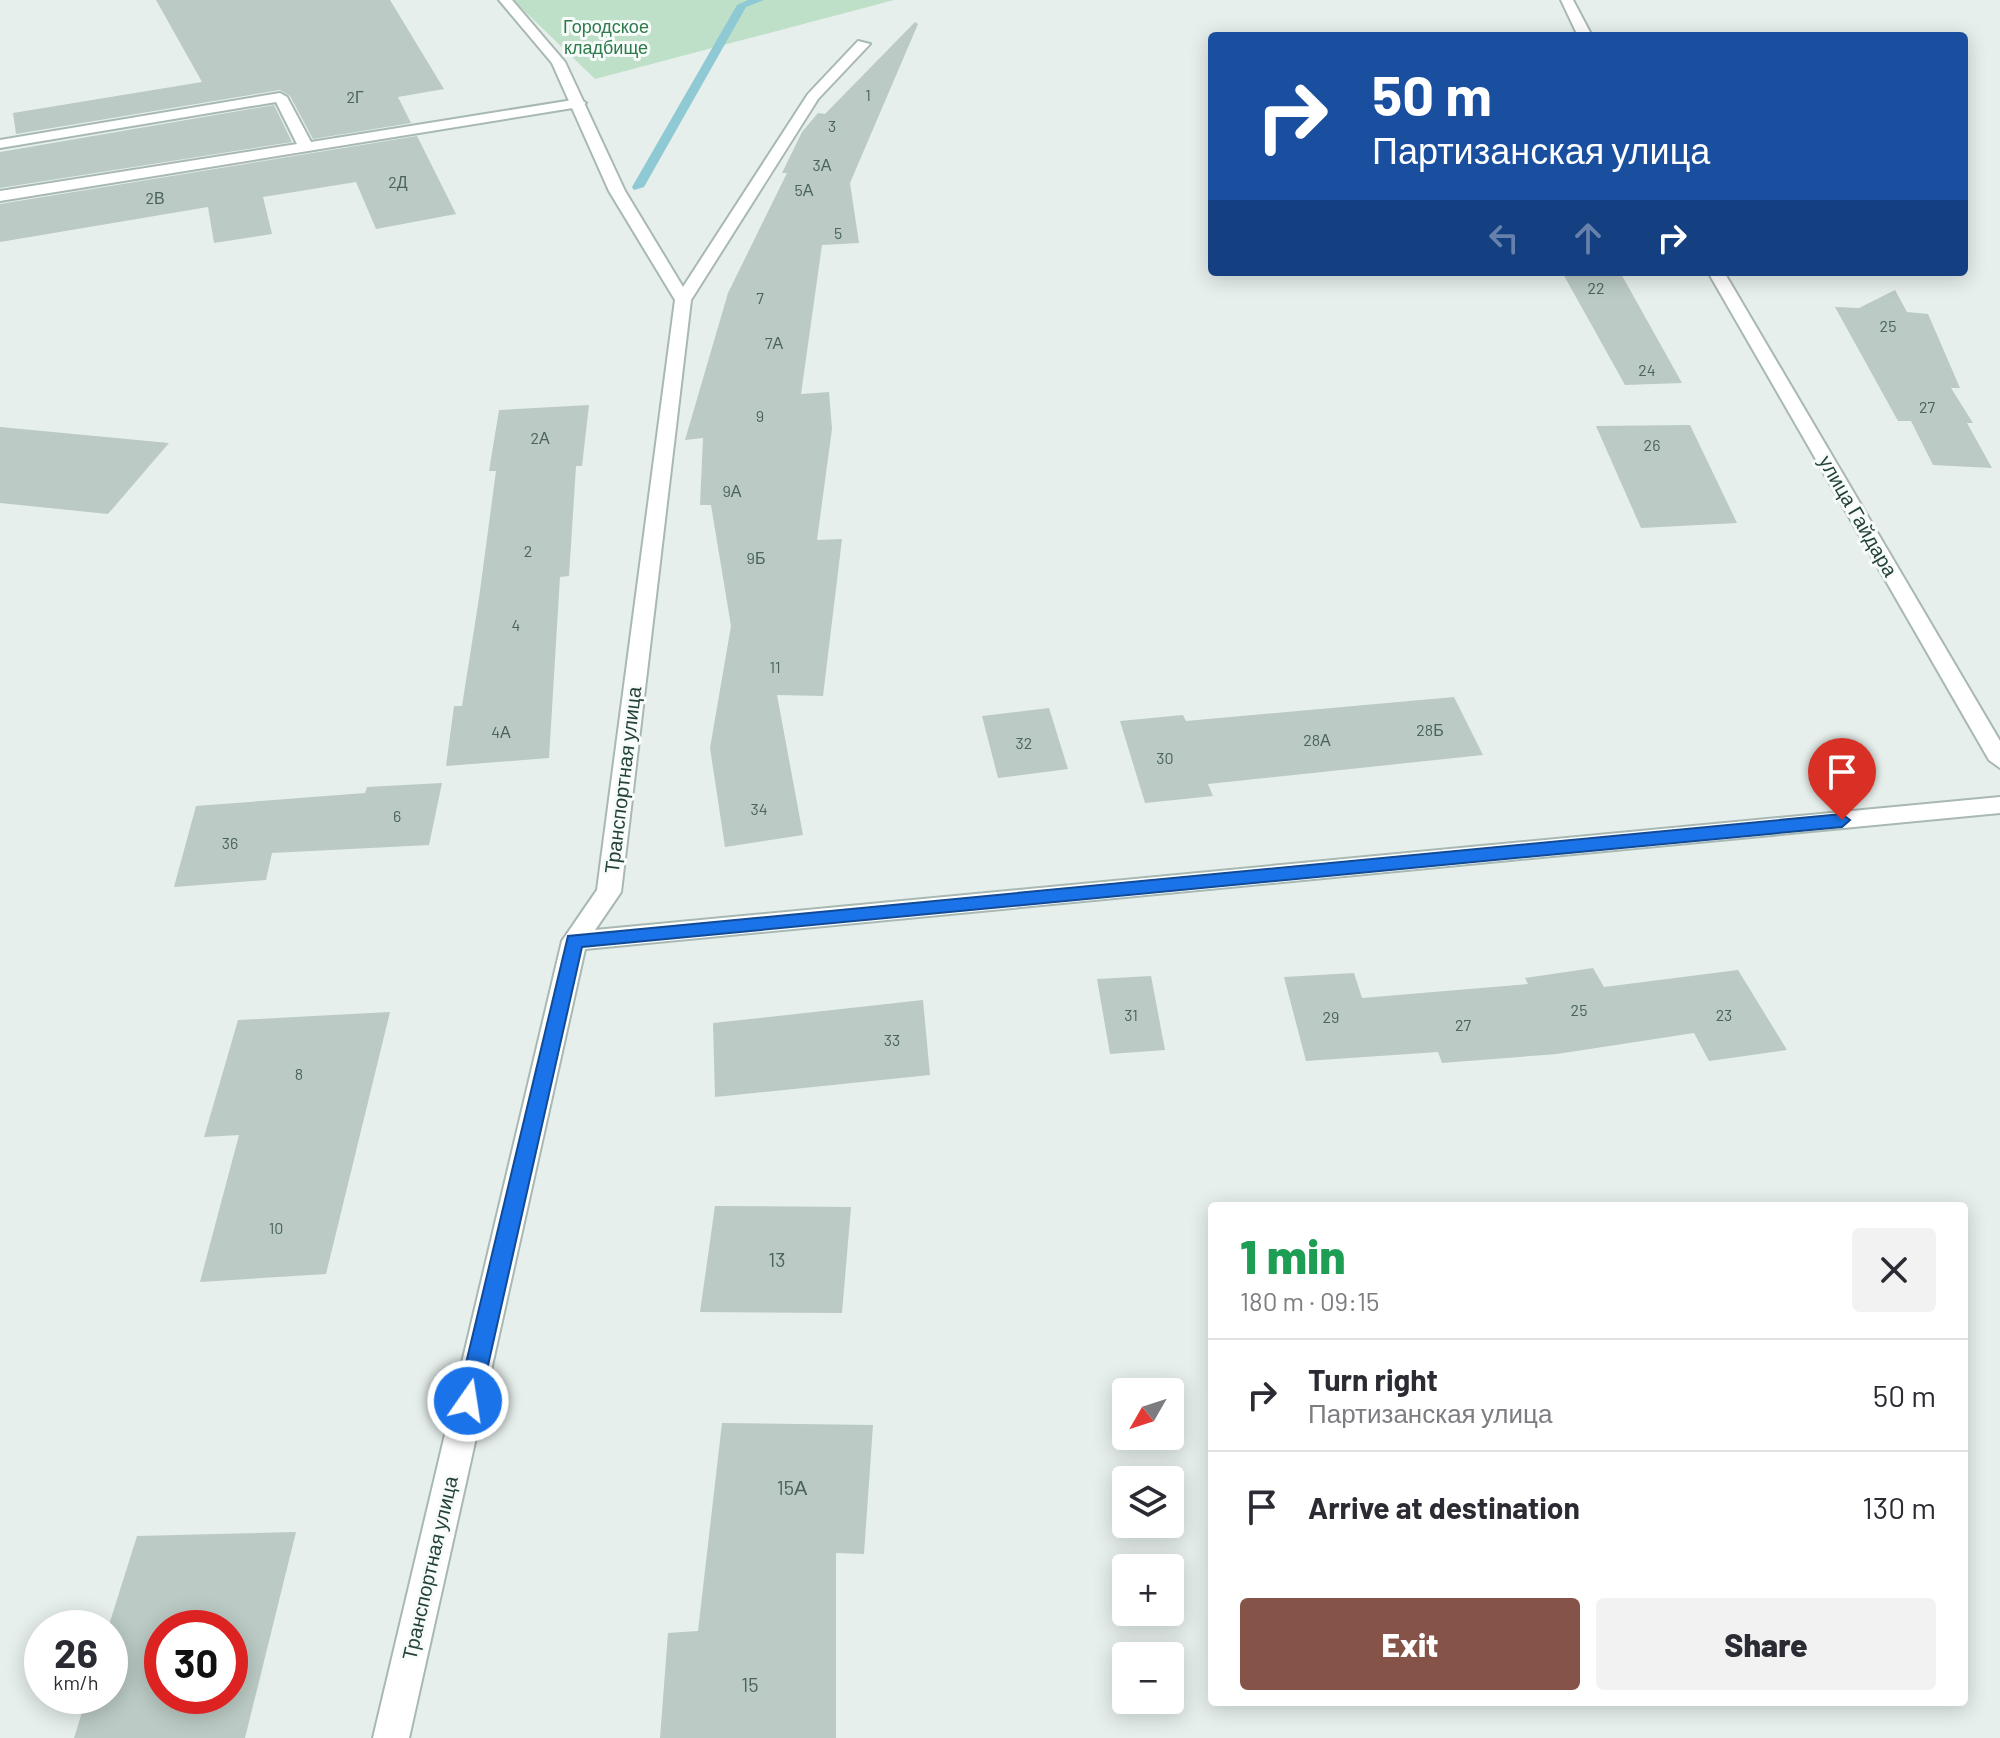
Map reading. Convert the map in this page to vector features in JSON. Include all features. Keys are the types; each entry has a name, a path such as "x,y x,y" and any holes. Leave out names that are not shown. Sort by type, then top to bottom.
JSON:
{"street":[{"path":"505,0 558,62 617,191 683,300"},
{"path":"1567,0 1583,32"},
{"name":"Транспортная улица","path":"391,1738 574,941 609,892 683,300 813,97 863,44"},
{"path":"0,144 280,97 306,147"},
{"path":"0,196 579,103"},
{"name":"улица Гайдара","path":"1718,276 2000,760"},
{"path":"574,941 2000,805"}],"green space":[{"name":"Городское кладбище","path":"513,0 894,0 595,79"}],"building":[{"path":"156,0 390,0 444,89 398,97 411,123 313,139 290,96 280,90 16,134 13,113 202,82"},
{"path":"915,22 918,24 850,183 859,243 822,245 801,394 829,392 832,429 817,540 842,539 823,696 777,695 803,835 725,847 710,748 731,626 711,505 700,505 703,438 685,440 728,293 787,173 782,173 802,132 818,113 825,114"},
{"path":"274,105 292,142 0,188 0,152"},
{"path":"417,136 456,214 376,229 356,182 263,197 272,234 214,243 208,207 0,242 0,204"},
{"path":"1564,276 1622,276 1682,383 1625,385"},
{"path":"1895,290 1907,312 1928,314 1960,388 1951,388 1973,423 1967,423 1992,468 1933,465 1911,421 1898,421 1835,307 1859,308"},
{"path":"589,405 582,466 576,466 569,576 560,577 549,758 446,766 454,706 462,706 479,598 496,471 489,471 499,410"},
{"path":"1690,425 1737,523 1641,528 1596,426"},
{"path":"0,427 169,443 108,514 0,503"},
{"path":"1454,697 1483,755 1208,784 1213,796 1145,803 1120,721 1183,715 1186,721"},
{"path":"1049,708 1068,769 998,778 982,716"},
{"path":"442,783 429,845 272,853 266,880 174,887 196,806 365,793 367,787"},
{"path":"1593,968 1604,987 1738,970 1787,1050 1709,1061 1694,1033 1557,1054 1442,1063 1438,1052 1306,1061 1284,977 1354,973 1362,998 1528,984 1525,978"},
{"path":"1151,976 1165,1050 1110,1054 1097,979"},
{"path":"923,1000 930,1075 715,1097 713,1023"},
{"path":"390,1012 326,1274 200,1282 239,1135 204,1137 238,1020"},
{"path":"715,1206 851,1207 842,1313 700,1312"},
{"path":"722,1423 873,1425 864,1554 836,1553 836,1738 660,1738 668,1633 698,1631"},
{"path":"296,1532 245,1738 74,1738 81,1714 128,1714 128,1610 114,1610 137,1536"}],"waterway":[{"path":"638,187 742,5 759,0"}],"route":[{"path":"468,1401 574,941 1842,820"}]}
